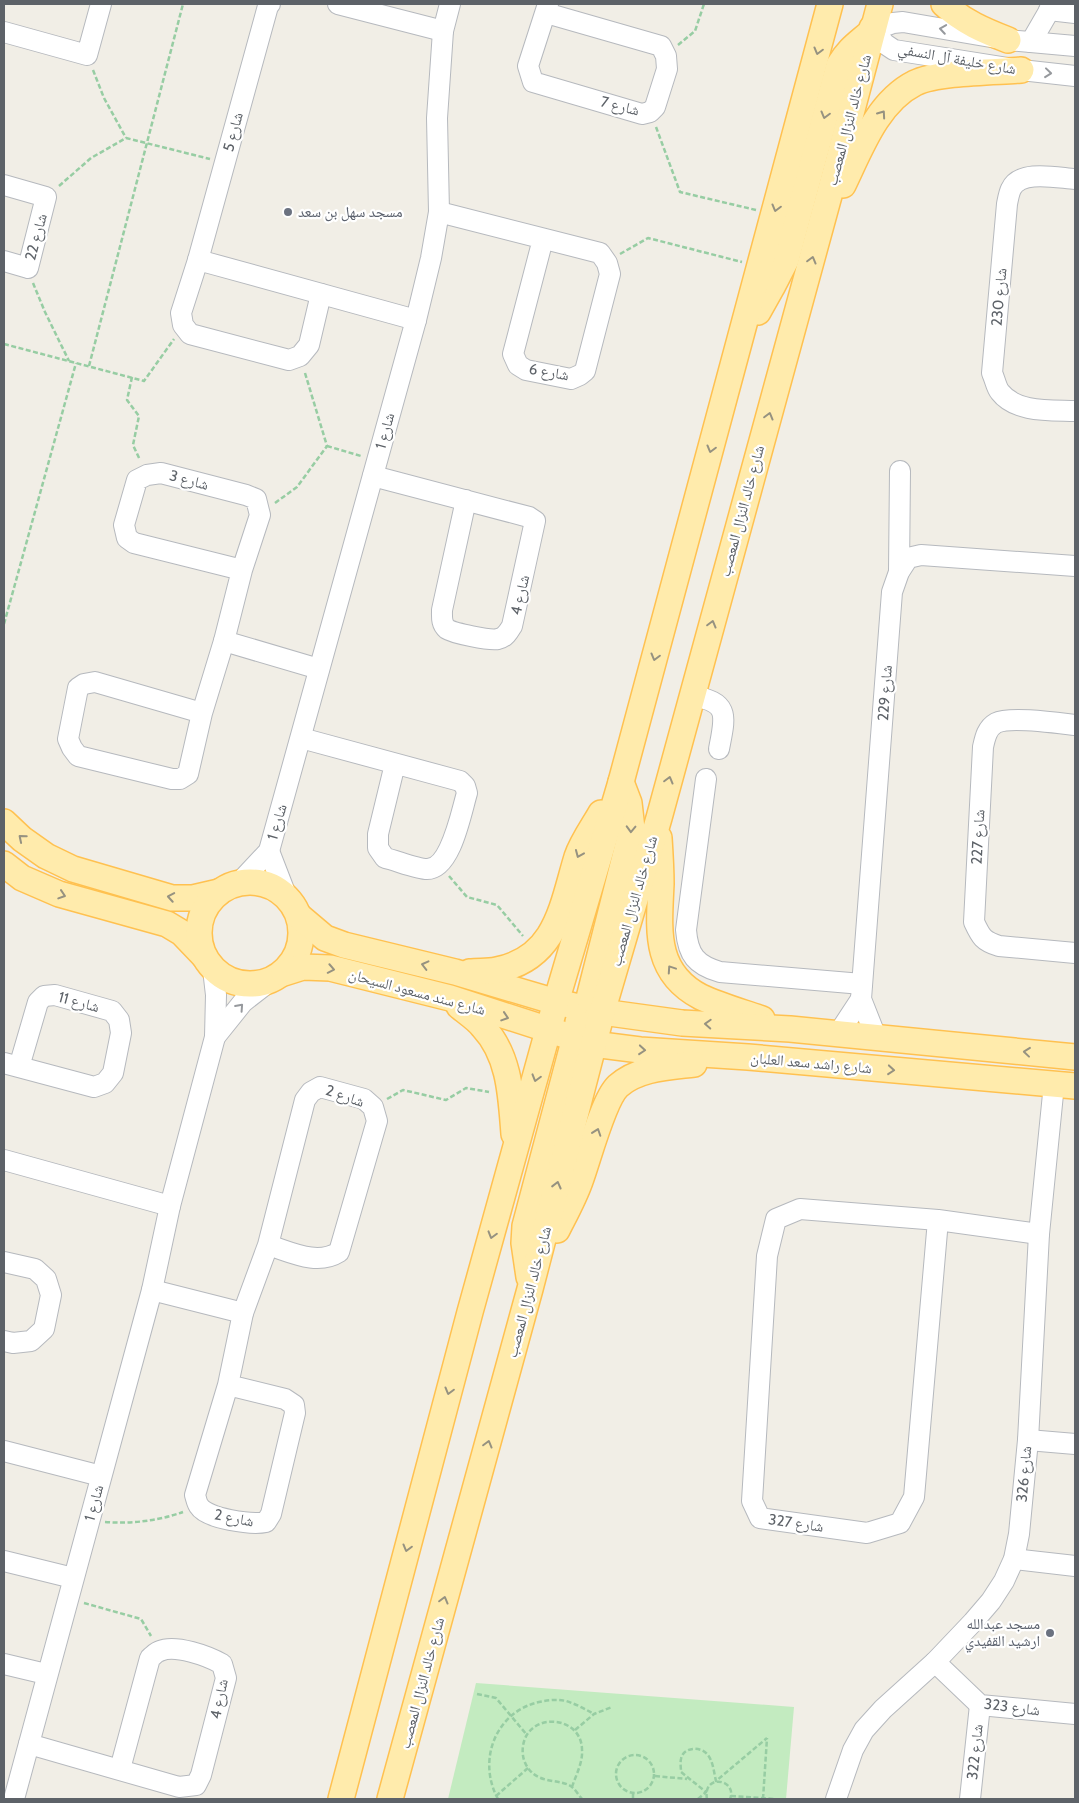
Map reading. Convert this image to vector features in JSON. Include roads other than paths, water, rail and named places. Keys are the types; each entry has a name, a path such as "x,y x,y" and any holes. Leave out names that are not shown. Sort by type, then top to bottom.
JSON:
{"main road":[{"path":"341,1799 470,1312 556,1002 621,782 830,4"},
{"path":"741,341 786,260 839,65 854,44 872,30 868,4"},
{"name":"شارع خالد النزال المعصب","path":"390,1799 530,1289 584,1041 658,818 880,4"},
{"path":"944,4 958,17 987,32 1020,41"},
{"path":"818,234 872,127 892,100 915,83 943,76 1021,70"},
{"path":"455,972 496,970 522,962 546,942 563,909 578,855 600,814 621,782"},
{"path":"594,1010 632,829 629,803 621,782"},
{"path":"658,818 661,877 660,943 668,966 682,984 700,997 790,1029"},
{"path":"4,822 22,839 46,856 73,869 172,898 193,898 255,882 272,886 286,895 294,905 299,916 302,932 300,947 294,961 277,977 255,985 240,984 225,979 182,933 167,924 60,894 22,878 4,864"},
{"path":"208,963 199,939 200,922 207,905 229,888"},
{"name":"شارع سند مسعود السيحان","path":"299,916 325,938 344,945 455,972 556,1002"},
{"name":"شارع سند مسعود السيحان","path":"277,977 303,967 330,968 450,998 549,1031"},
{"path":"450,998 482,1026 493,1040 505,1062 511,1095 516,1150"},
{"path":"556,1002 573,1013 578,1021 584,1041"},
{"name":"شارع راشد سعد العلبان","path":"556,1002 594,1010 682,1023 790,1029 1075,1057"},
{"name":"شارع راشد سعد العلبان","path":"549,1031 584,1041 640,1050 748,1057 1065,1085"},
{"path":"530,1289 579,1183 608,1101 618,1087 636,1074 666,1067 748,1057"}],"street":[{"path":"4,32 87,55 100,4"},
{"name":"شارع 5","path":"270,4 198,260 181,313 183,326 190,334 289,360 300,356 309,344 321,294"},
{"path":"338,4 443,31"},
{"name":"شارع 1","path":"229,888 269,851 416,320 431,258 439,212 437,118 443,31 450,4"},
{"path":"1020,41 1051,7 1075,13"},
{"name":"شارع 7","path":"547,8 661,46 666,56 667,69 655,107 650,112 642,114 533,82 528,66 547,8"},
{"name":"شارع خليفة آل النسفي","path":"1075,46 1020,41 903,22 893,22 872,30 885,44 894,50 1021,70 1075,76"},
{"name":"شارع 230","path":"1075,179 1041,176 1024,177 1012,187 1007,204 992,373 1000,391 1012,403 1026,408 1075,411"},
{"name":"شارع 22","path":"4,185 46,197 28,268 4,262"},
{"path":"439,212 543,239"},
{"name":"شارع 6","path":"543,239 600,253 607,263 610,274 585,371 571,379 526,370 518,364 513,354 543,239"},
{"path":"198,260 416,320"},
{"name":"شارع 4","path":"375,469 466,500 529,517 535,521 512,626 506,634 498,639 475,638 447,629 442,622 442,610 466,500"},
{"name":"شارع 229","path":"876,1037 861,992 892,592 898,572 900,471"},
{"name":"شارع 3","path":"161,473 246,494 256,499 260,515 242,570 134,543 127,538 124,525 136,480 147,475 161,473"},
{"path":"898,572 908,558 921,555 1075,566"},
{"path":"202,713 95,682 84,684 78,688 68,739 78,756 172,779 180,779 188,774 202,713 224,641 242,570"},
{"path":"224,641 319,669"},
{"path":"692,696 712,700 723,713 724,722 719,749"},
{"name":"شارع 227","path":"1075,725 1009,720 996,724 986,733 983,746 974,922 980,935 987,942 999,946 1075,953"},
{"path":"301,738 395,764 460,782 465,786 468,794 448,855 438,865 427,869 385,858 378,848 378,834 395,764"},
{"path":"706,779 686,930 687,945 694,958 706,968 720,972 861,992"},
{"name":"شارع 1","path":"269,851 286,895"},
{"name":"شارع 1","path":"14,1799 30,1744 46,1674 152,1290 170,1206 215,1037 216,995 208,963"},
{"name":"شارع 1","path":"215,1037 243,1002 277,977"},
{"name":"شارع 229","path":"838,1034 861,992"},
{"name":"شارع 11","path":"55,995 112,1011 119,1020 121,1033 113,1073 105,1083 94,1087 11,1065 38,1002 44,996 55,995"},
{"name":"شارع 326","path":"836,1799 853,1750 864,1730 935,1662 991,1600 1004,1581 1014,1559 1019,1534 1028,1440 1039,1234 1065,1085"},
{"name":"شارع 2","path":"228,1386 285,1399 294,1405 295,1413 271,1514 266,1522 256,1524 210,1515 199,1506 195,1495 228,1386 243,1313 268,1245 305,1100 311,1092 320,1087 364,1099 373,1107 377,1121 339,1252 331,1257 316,1259 268,1245"},
{"path":"4,1160 170,1206"},
{"name":"شارع 327","path":"938,1220 914,1497 900,1523 867,1533 760,1518 752,1501 767,1256 776,1220 800,1209 938,1220 1039,1234"},
{"path":"4,1262 35,1269 46,1279 51,1294 44,1329 32,1341 13,1344 4,1341"},
{"path":"152,1290 243,1313"},
{"path":"1028,1440 1075,1444"},
{"path":"4,1451 101,1476"},
{"path":"1014,1559 1075,1566"},
{"path":"4,1560 73,1578"},
{"name":"شارع 4","path":"30,1744 179,1787 196,1785 201,1775 226,1678 222,1664 212,1658 174,1648 158,1651 150,1658 120,1769"},
{"name":"شارع 323","path":"935,1662 980,1705 1075,1714"},
{"path":"4,1664 46,1674"},
{"name":"شارع 322","path":"970,1799 980,1705"}],"place":[{"name":"مسجد سهل بن سعد","path":"288,212"},
{"name":"مسجد عبدالله ارشيد القفيدي","path":"1050,1633"}]}
